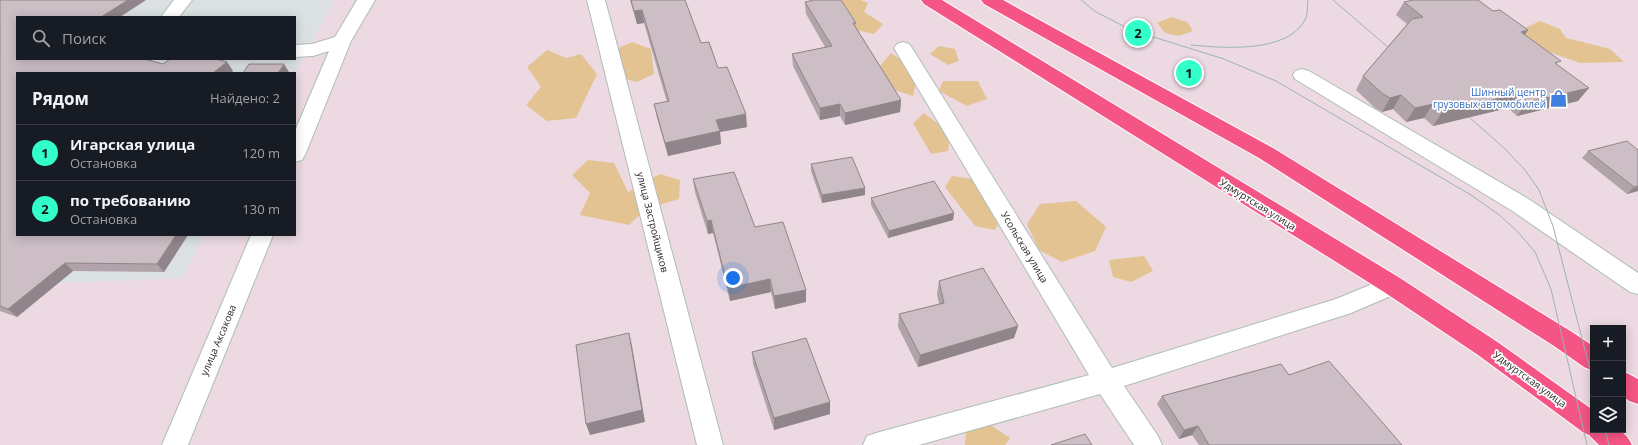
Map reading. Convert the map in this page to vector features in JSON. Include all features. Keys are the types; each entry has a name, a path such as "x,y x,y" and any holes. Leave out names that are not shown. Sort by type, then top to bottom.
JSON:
{"main road":[{"name":"Удмуртская улица","path":"930,0 1392,285 1487,348 1590,422"},
{"path":"990,0 1266,153 1563,339 1590,358"},
{"path":"1626,384 1638,393"},
{"name":"Удмуртская улица","path":"1604,433 1619,445"}],"street":[{"path":"171,16 183,0"},
{"path":"296,153 342,41 366,0"},
{"name":"улица Застройщиков","path":"596,0 710,445"},
{"path":"296,51 313,50 342,41"},
{"name":"Усольская улица","path":"904,48 1106,381 1149,445"},
{"path":"1302,75 1520,204 1636,281"},
{"name":"улица Аксакова","path":"175,445 262,236"},
{"path":"876,445 1106,381 1343,306 1392,285"}],"shaded area":[{"path":"0,0 335,0 296,72 16,72 16,236 205,236 182,278 59,283 17,317 0,311"},
{"path":"819,0 861,0 868,3 864,12 883,24 874,34 851,29"},
{"path":"1171,17 1187,22 1193,31 1179,36 1165,33 1157,23"},
{"path":"1540,21 1560,29 1566,38 1610,49 1624,62 1580,63 1506,37"},
{"path":"632,42 651,49 654,74 637,82 622,78 616,49"},
{"path":"939,46 955,49 959,61 948,65 930,54"},
{"path":"547,50 566,58 581,54 597,74 576,118 547,121 526,105 541,87 527,67"},
{"path":"891,53 904,62 917,78 913,96 894,90 880,66"},
{"path":"943,81 978,81 987,99 967,106 939,91"},
{"path":"924,113 950,133 948,151 931,154 913,123"},
{"path":"588,160 614,163 628,192 660,174 680,180 679,199 646,209 629,225 580,215 590,193 572,175"},
{"path":"952,176 972,179 1001,218 995,230 975,226 945,187"},
{"path":"1076,201 1106,227 1095,251 1062,262 1039,250 1027,224 1040,204"},
{"path":"1144,256 1153,271 1131,282 1113,277 1109,260"},
{"path":"986,422 1010,438 1005,445 965,445 966,432"}],"building":[{"path":"0,0 128,0 103,16 16,16 16,60 148,60 163,64 169,60 220,60 227,62 214,72 16,72 16,236 175,236 157,264 65,263 8,309 0,306"},
{"path":"631,0 685,0 701,43 709,42 718,68 727,67 746,114 716,120 720,131 665,143 654,104 669,101 642,10 634,11"},
{"path":"814,0 841,0 856,23 853,23 901,100 845,113 840,104 820,108 792,54 832,46 805,2"},
{"path":"1413,0 1478,0 1493,11 1500,10 1528,30 1521,32 1561,61 1555,63 1589,88 1528,102 1518,94 1442,112 1433,104 1415,108 1401,95 1390,98 1383,94 1363,76 1412,19 1423,17 1404,2"},
{"path":"249,64 284,64 279,72 244,72"},
{"path":"1627,141 1638,150 1638,186 1634,187 1588,151"},
{"path":"852,157 865,188 822,195 811,164"},
{"path":"734,172 755,227 783,222 806,290 774,296 770,279 728,288 711,220 707,221 693,179"},
{"path":"934,181 954,213 889,231 871,198"},
{"path":"983,268 1018,326 920,355 899,314 944,303 939,281"},
{"path":"629,333 642,410 586,424 576,345"},
{"path":"806,338 830,402 774,418 752,352"},
{"path":"1329,361 1402,445 1209,445 1198,426 1184,430 1162,396 1281,364 1289,375"},
{"path":"1085,434 1092,445 1051,445"}],"tram line":[{"path":"1081,0 1096,12 1131,30 1224,59 1276,81 1471,195 1498,214 1517,231 1535,252 1551,289 1587,445"},
{"path":"1191,45 1220,47 1254,46 1271,43 1285,38 1297,30 1306,18 1308,0"},
{"path":"1333,0 1397,55"},
{"path":"1460,109 1505,149 1525,170 1539,190 1553,226 1590,369"},
{"path":"1606,433 1609,445"}],"place":[{"name":"по требованию","path":"1138,33"},
{"name":"Игарская улица","path":"1189,73"},
{"name":"Шинный центр грузовых автомобилей","path":"1559,98"}]}
